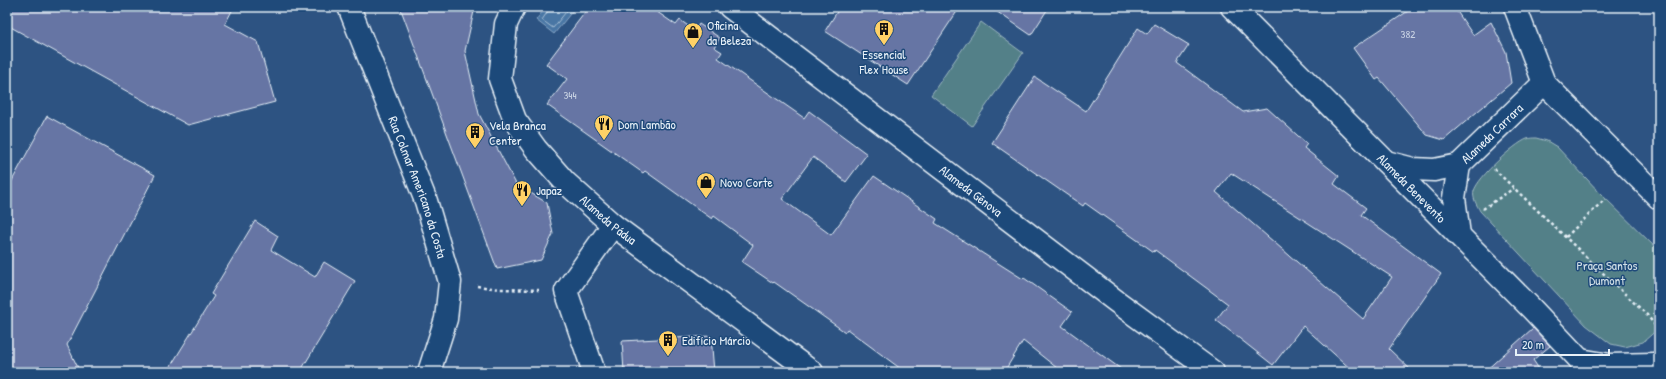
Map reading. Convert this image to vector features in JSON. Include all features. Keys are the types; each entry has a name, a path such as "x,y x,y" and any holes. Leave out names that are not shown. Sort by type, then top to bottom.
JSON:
{"street":[{"name":"Rua Colmar Americano da Costa","path":"349,7 426,201 450,282 446,319 429,372"},
{"name":"Alameda Pádua","path":"514,7 506,24 500,79 515,120 536,149 565,182 613,225 812,372"},
{"name":"Alameda Gênova","path":"730,7 1116,301 1213,372"},
{"name":"Alameda Benevento","path":"1232,7 1459,235 1584,366"},
{"path":"1516,7 1544,83 1659,198"},
{"name":"Alameda Carrara","path":"1386,162 1413,169 1434,170 1459,165 1544,83"},
{"path":"1459,165 1454,198 1459,235"},
{"path":"594,372 566,291 613,225"},
{"path":"1584,366 1654,364"}],"path":[{"path":"1492,167 1647,315 1658,330"},
{"path":"1480,211 1514,188"},
{"path":"1566,238 1605,199"},
{"path":"450,282 499,289 566,291"}],"green space":[{"path":"981,22 1023,53 972,126 931,95"},
{"name":"Praça Santos Dumont","path":"1536,138 1547,141 1557,147 1600,193 1659,251 1659,328 1643,342 1625,347 1611,344 1586,325 1480,211 1474,199 1474,191 1482,178 1514,147 1527,139"}],"water":[{"path":"546,7 572,7 574,9 554,34 536,20"}],"building":[{"path":"7,7 234,7 225,24 258,42 275,102 188,125 7,25"},
{"name":"Vela Branca Center","path":"400,7 475,7 465,51 479,114 516,184 547,203 553,234 541,260 497,269"},
{"path":"589,7 650,7 676,25 680,20 695,31 699,24 720,38 714,47 722,52 718,58 804,118 809,111 867,154 846,182 813,157 782,199 831,235 874,176 937,219 935,223 1023,279 1024,278 1072,312 1062,326 1125,372 1062,372 1023,341 1004,372 905,372 847,329 845,332 774,282 773,283 742,262 753,245 714,216 712,219 645,171 643,173 547,105 567,79 546,64"},
{"name":"Essencial Flex House","path":"840,7 960,7 908,85 825,31"},
{"path":"990,7 1049,7 1031,35"},
{"path":"1414,7 1454,7 1473,35 1491,22 1506,52 1511,83 1444,140 1427,135 1379,78 1376,80 1353,48"},
{"path":"1154,24 1189,45 1177,63 1243,112 1267,108 1307,144 1304,148 1339,176 1334,184 1366,208 1361,215 1441,274 1389,349 1413,372 1354,372 1303,326 1273,365 1216,320 1228,304 1155,250 1154,252 1085,203 1083,206 992,143 1035,77 1086,111 1138,28 1147,34","holes":["1231,173 1392,277 1363,319 1216,192"]},
{"path":"47,116 155,175 67,345 80,372 7,372 7,190"},
{"path":"255,221 278,236 271,250 315,277 324,262 355,281 300,372 167,372 214,296 211,294"},
{"path":"1533,328 1550,346 1533,360 1541,372 1484,372"},
{"name":"Edifício Márcio","path":"711,336 714,372 624,372 622,341"}],"place":[{"name":"Essencial Flex House","path":"884,46"},
{"name":"Oficina da Beleza","path":"693,49"},
{"name":"Dom Lambão","path":"604,141"},
{"name":"Vela Branca Center","path":"475,149"},
{"name":"Novo Corte","path":"706,199"},
{"name":"Japaz","path":"522,207"},
{"name":"Edifício Márcio","path":"668,357"}]}
